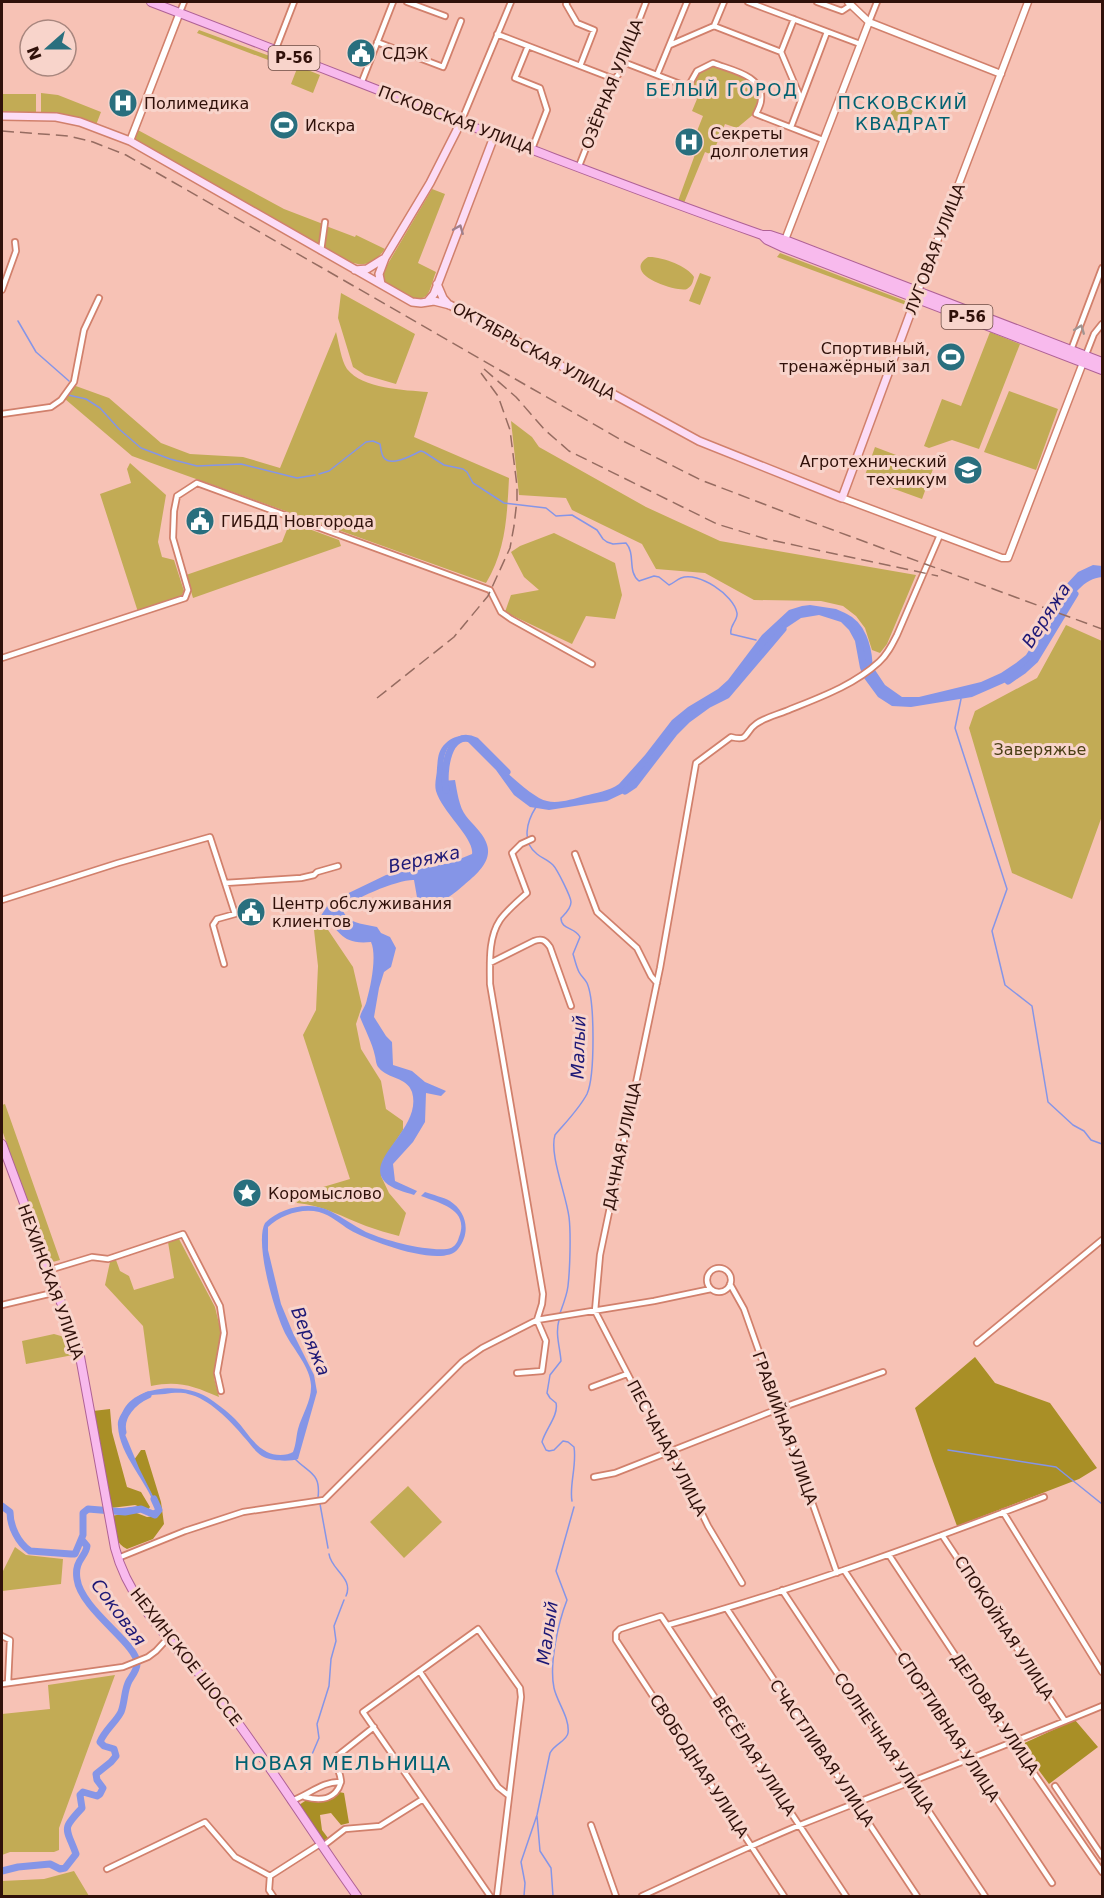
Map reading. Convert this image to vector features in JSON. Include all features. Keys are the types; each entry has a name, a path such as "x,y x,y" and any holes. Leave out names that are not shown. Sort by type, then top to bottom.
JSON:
{"main road":[{"name":"ПСКОВСКАЯ УЛИЦА","path":"151,2 460,122 762,235 787,237 820,257"},
{"name":"ОКТЯБРЬСКАЯ УЛИЦА","path":"2,116 64,119 101,129 130,141 412,302 434,301 450,305 699,441 842,498"},
{"path":"382,285 379,273 386,258 429,185 460,122"},
{"path":"428,301 434,294 495,134"},
{"name":"ПСКОВСКАЯ УЛИЦА","path":"762,235 782,247 820,257 1084,359 1102,362"},
{"path":"356,270 367,269 386,258"},
{"path":"437,284 443,298 450,305"},
{"name":"ПСКОВСКАЯ УЛИЦА","path":"917,294 1071,350 1102,370"},
{"name":"ЛУГОВАЯ УЛИЦА","path":"842,498 917,294"},
{"name":"НЕХИНСКАЯ УЛИЦА","path":"2,1144 79,1351 111,1528"},
{"name":"НЕХИНСКОЕ ШОССЕ","path":"111,1528 118,1558 134,1593 221,1700 357,1896"}],"street":[{"path":"130,141 184,2"},
{"path":"275,51 294,2"},
{"path":"361,84 393,2"},
{"path":"406,2 445,16"},
{"path":"460,122 511,2"},
{"path":"567,2 577,23 594,30 580,66"},
{"name":"ОЗЁРНАЯ УЛИЦА","path":"579,166 646,2"},
{"path":"657,75 687,2"},
{"path":"670,45 714,26 724,2"},
{"path":"748,2 860,44"},
{"path":"817,2 842,11 849,3 869,22 1001,74"},
{"path":"787,237 877,2"},
{"name":"ЛУГОВАЯ УЛИЦА","path":"917,294 1028,2"},
{"path":"794,19 781,52 801,99"},
{"path":"377,42 442,67 461,21"},
{"path":"714,26 781,52"},
{"path":"791,127 827,32"},
{"path":"498,34 614,79"},
{"path":"528,46 515,78 540,88 548,110 532,149"},
{"path":"623,62 687,87 697,71 712,63 752,78 759,88 762,99 756,114 823,140"},
{"path":"321,251 325,222"},
{"path":"2,290 16,251 15,242"},
{"path":"1071,350 1102,268"},
{"path":"2,414 51,407 61,400 74,382 84,330 99,298"},
{"path":"1084,359 1094,334 1102,324"},
{"name":"ОКТЯБРЬСКАЯ УЛИЦА","path":"842,498 1002,558 1008,558 1084,359"},
{"path":"2,658 185,598 188,590 173,538 174,511 177,496 197,483 490,590 501,612 592,664"},
{"name":"ДАЧНАЯ УЛИЦА","path":"595,1311 600,1255 657,983 696,763 731,737 740,739 745,737 754,724 830,693 854,681 880,662 897,636 940,535"},
{"path":"2,900 134,858 210,837 235,914 217,919 213,925 224,964"},
{"path":"517,1373 542,1371 546,1341 537,1320 542,1304 542,1285 490,984 490,963 492,935 501,918 527,893 512,853 521,844 532,839"},
{"path":"574,854 597,912 637,948 657,983"},
{"path":"225,883 301,878 338,866"},
{"path":"490,963 541,939 550,947 571,1006"},
{"path":"49,1270 92,1257 108,1259 183,1234 220,1306 224,1333 217,1373 221,1390"},
{"path":"977,1343 1102,1240"},
{"path":"118,1558 185,1531 243,1512 324,1500 462,1362 482,1348 537,1320 711,1289 721,1291 729,1284 728,1272 718,1268 713,1270 707,1277 711,1289"},
{"name":"ГРАВИЙНАЯ УЛИЦА","path":"729,1284 744,1309 837,1573"},
{"path":"2,1305 57,1292"},
{"name":"ПЕСЧАНАЯ УЛИЦА","path":"595,1311 627,1374 671,1450 708,1526 742,1583"},
{"path":"594,1477 615,1473 778,1409 883,1372"},
{"path":"592,1387 627,1374"},
{"path":"668,1625 727,1609 837,1573 1044,1497"},
{"path":"1003,1512 1102,1672"},
{"name":"СПОКОЙНАЯ УЛИЦА","path":"942,1535 1065,1721"},
{"name":"ДЕЛОВАЯ УЛИЦА","path":"889,1555 1013,1743 1102,1872"},
{"name":"СПОРТИВНАЯ УЛИЦА","path":"844,1570 1052,1883"},
{"name":"СОЛНЕЧНАЯ УЛИЦА","path":"782,1590 985,1896"},
{"name":"СЧАСТЛИВАЯ УЛИЦА","path":"727,1609 917,1896"},
{"name":"ВЕСЁЛАЯ УЛИЦА","path":"615,1636 620,1629 661,1616 846,1896"},
{"path":"490,1896 363,1713 478,1629 520,1688 497,1896"},
{"path":"2,1636 10,1640 8,1683"},
{"name":"СВОБОДНАЯ УЛИЦА","path":"615,1636 784,1896"},
{"path":"2,1684 123,1667 148,1657 168,1637"},
{"path":"420,1672 498,1787 508,1795"},
{"path":"642,1896 800,1825 1102,1706"},
{"path":"304,1797 318,1800 327,1798 339,1790 341,1777 336,1757 374,1727"},
{"path":"291,1801 304,1797 330,1782 341,1782"},
{"name":"ДЕЛОВАЯ УЛИЦА","path":"1055,1786 1102,1856"},
{"path":"270,1876 345,1829 380,1827 423,1799"},
{"path":"107,1869 205,1822 236,1857 270,1876"},
{"path":"591,1825 616,1896"},
{"path":"270,1876 269,1890 273,1896"}],"green space":[{"path":"199,30 286,62 284,66 197,33"},
{"path":"298,66 320,75 313,93 291,84"},
{"path":"715,66 751,80 759,99 755,113 737,128 725,124 712,155 705,152 684,203 678,201 697,149 691,146 703,116 692,111 697,99 690,96 690,90 697,74"},
{"path":"41,93 58,95 101,112 96,125 41,114"},
{"path":"2,94 36,94 36,113 2,111"},
{"path":"897,98 915,105 907,125 889,118"},
{"path":"136,129 284,209 323,224 319,245 131,141"},
{"path":"432,189 445,194 418,263 436,272 427,295 423,298 411,298 387,285 383,279 383,272"},
{"path":"326,226 355,237 356,235 385,249 370,262 355,264 347,261 323,248"},
{"path":"780,253 908,302 906,305 777,257"},
{"path":"648,257 666,260 686,269 694,277 691,285 682,290 664,285 646,276 641,270 641,264"},
{"path":"700,273 711,277 700,305 689,301"},
{"path":"341,293 415,334 396,384 365,375 353,367 338,318"},
{"path":"336,332 345,365 354,376 373,385 428,392 414,437 509,478 502,545 486,583 132,456 65,399 73,385 109,398 161,443 190,454 243,457 280,468"},
{"path":"990,332 1020,344 979,449 952,440 929,448 924,446 942,399 961,406"},
{"path":"1009,391 1058,409 1036,470 984,452"},
{"path":"511,421 532,437 539,447 646,507 720,541 916,575 887,644 880,653 872,650 865,628 856,616 843,606 821,601 754,600 705,573 656,569 642,544 572,510 566,498 519,495"},
{"path":"875,447 933,469 922,499 864,478"},
{"path":"130,463 166,495 158,542 162,557 174,560 184,591 180,598 138,612 100,494 131,483 127,469"},
{"path":"290,522 339,540 341,546 193,598 186,575 282,542"},
{"path":"554,533 615,563 622,595 615,619 586,616 572,644 505,612 511,595 539,590 524,577 511,552 520,546"},
{"name":"Заверяжье","path":"1066,625 1102,641 1102,816 1072,899 1012,873 969,728 975,711 1037,678"},
{"path":"313,921 322,921 353,967 362,1006 356,1024 361,1049 381,1081 386,1109 403,1121 403,1130 383,1160 381,1176 389,1193 406,1213 399,1236 324,1209 297,1203 293,1196 350,1179 303,1035 316,1010 318,966"},
{"path":"5,1104 60,1260 49,1263 2,1130 2,1105"},
{"path":"179,1239 215,1307 221,1332 214,1378 219,1397 186,1385 151,1386 143,1326 105,1285 110,1262 116,1260 120,1271 129,1276 134,1290 174,1278 168,1242"},
{"path":"54,1334 68,1338 73,1355 26,1364 22,1341"},
{"path":"408,1486 442,1522 404,1558 370,1522"},
{"path":"15,1547 26,1555 63,1559 61,1584 2,1591 2,1573"},
{"path":"115,1675 59,1828 59,1850 10,1852 2,1855 2,1714 50,1709 48,1685"},
{"path":"74,1871 89,1896 2,1896 2,1881 44,1879"}],"shaded area":[{"path":"975,1357 995,1383 1050,1403 1097,1468 1079,1479 957,1526 915,1408"},
{"path":"110,1409 112,1432 127,1487 141,1492 150,1507 148,1510 135,1505 111,1508 93,1411"},
{"path":"141,1450 145,1450 161,1502 164,1524 153,1539 127,1549 117,1539 111,1516 134,1512 147,1517 156,1516 157,1505 134,1460"},
{"path":"1075,1720 1098,1747 1049,1784 1020,1745"},
{"path":"339,1792 344,1793 349,1823 341,1825 331,1813 320,1815 322,1830 328,1838 323,1842 299,1805 305,1801 328,1801"}],"water":[{"path":"1093,565 1102,566 1102,577 1090,581 1074,595 1036,656 1023,671 1013,679 972,697 911,707 892,706 878,697 864,678 855,641 841,622 819,615 801,618 786,628 723,699 705,706 680,724 626,792 607,801 549,810 530,807 514,795 496,770 467,741 459,741 448,747 444,760 443,781 455,780 464,812 486,842 488,855 483,866 458,890 432,903 418,903 414,880 387,886 364,896 343,911 353,921 377,927 381,933 390,937 396,948 391,967 384,972 374,1017 392,1042 393,1065 412,1071 425,1082 446,1091 441,1096 426,1093 425,1122 413,1142 393,1164 395,1181 417,1191 414,1195 385,1182 380,1173 381,1163 409,1118 413,1106 412,1092 406,1083 383,1072 378,1067 360,1017 372,978 373,948 371,942 347,939 320,917 330,902 386,875 450,863 472,854 472,848 464,833 439,799 436,791 439,754 448,741 456,737 468,736 518,782 539,798 547,801 566,801 602,792 619,784 672,720 728,680 762,635 789,610 810,605 836,609 845,613 858,629 875,670 885,685 902,697 919,697 981,682 1016,663 1026,655 1040,629 1050,617 1057,596 1063,588 1078,572"},
{"path":"425,1192 450,1201 463,1217 465,1236 458,1249 450,1254 422,1255 389,1246 359,1235 319,1212 305,1211 292,1214 268,1227 268,1250 281,1304 314,1375 317,1392 298,1459 280,1460 262,1456 226,1417 196,1396 176,1393 144,1397 129,1409 123,1419 122,1427 158,1510 153,1514 141,1509 115,1513 114,1509 139,1506 152,1511 156,1509 123,1447 118,1424 124,1409 131,1401 150,1391 174,1388 207,1397 229,1413 262,1449 277,1455 293,1452 298,1429 310,1396 311,1385 305,1365 281,1325 267,1279 262,1246 265,1223 279,1213 296,1207 313,1206 330,1211 366,1232 384,1239 428,1248 452,1248 459,1237 460,1220 451,1209 421,1196"}],"waterway":[{"path":"18,321 36,352 69,381"},
{"path":"68,395 86,399 100,408 141,448 170,459 197,466 241,464 297,478 315,475"},
{"path":"319,474 329,471 366,442 373,441 380,444 384,458 392,461 424,452 444,465 463,469 473,483 504,503 546,508 556,516 572,515 597,530 607,542 626,543 631,552 633,573 639,581 654,576 669,585 688,577 714,586 729,599 737,613 731,634 756,640"},
{"name":"Веряжа","path":"1008,681 1035,660 1075,594"},
{"name":"Веряжа","path":"845,617 860,631 869,663"},
{"name":"Веряжа","path":"625,791 634,785 674,733 687,720 709,704 727,695 783,629"},
{"path":"961,699 955,728 1007,889 992,931 1005,985 1032,1006 1048,1102 1073,1125 1084,1131 1091,1140 1102,1144"},
{"name":"Веряжа","path":"446,790 445,773 449,754 459,740 466,738 476,741 507,772"},
{"name":"Малый","path":"536,807 528,825 527,838 532,849 555,868 570,899 570,907 561,918 563,925 580,937 573,954 579,972 590,992 593,1021 590,1085 576,1110 555,1135 554,1143 570,1232 568,1286 560,1313"},
{"name":"Малый","path":"559,1320 561,1361 550,1375 547,1393 556,1403 556,1408 542,1442 549,1451 554,1450 563,1441 574,1447 572,1501"},
{"name":"Веряжа","path":"123,1432 125,1415 138,1401 148,1395"},
{"path":"948,1450 1056,1467 1102,1504"},
{"path":"295,1459 316,1479 318,1498"},
{"name":"Веряжа","path":"2,1506 10,1512 11,1523 16,1534 30,1551 75,1554 83,1535 83,1513 88,1509 125,1512 141,1509 155,1515 159,1510 154,1499"},
{"path":"320,1504 328,1548"},
{"name":"Малый","path":"524,1896 525,1883 521,1862 537,1815 550,1753 568,1733 567,1722 554,1688 553,1667 560,1620 567,1600 556,1571 574,1507"},
{"name":"Соковая","path":"2,1871 50,1864 60,1869 65,1868 76,1854 67,1829 82,1808 80,1795 83,1792 97,1796 100,1794 103,1788 96,1774 116,1756 114,1749 100,1742 121,1712 127,1685 137,1664 129,1647 98,1615 81,1591 77,1579 77,1567 87,1546 82,1540"},
{"path":"329,1554 345,1579 348,1590 346,1596"},
{"path":"307,1772 319,1738 317,1724 329,1686 331,1659 336,1641 334,1626 344,1600"},
{"path":"537,1816 540,1851 551,1868 553,1896"}],"railway":[{"path":"2,131 69,136 93,142 126,155 623,441 701,480 1102,629"},
{"path":"484,369 516,397 545,430 569,451 717,524 766,539 938,576"},
{"path":"377,698 454,637 488,596 510,548 517,500 510,430 498,396 481,373"}],"place":[{"name":"СДЭК","path":"361,53"},
{"name":"Полимедика","path":"123,103"},
{"name":"Искра","path":"284,125"},
{"name":"Секреты долголетия","path":"689,142"},
{"name":"Спортивный, тренажёрный зал","path":"951,357"},
{"name":"Агротехнический техникум","path":"968,470"},
{"name":"ГИБДД Новгорода","path":"200,521"},
{"name":"Центр обслуживания клиентов","path":"251,912"},
{"name":"Коромыслово","path":"247,1193"}],"district":[{"name":"БЕЛЫЙ ГОРОД","path":"722,89"},
{"name":"ПСКОВСКИЙ КВАДРАТ","path":"903,112"},
{"name":"НОВАЯ МЕЛЬНИЦА","path":"343,1763"}]}
